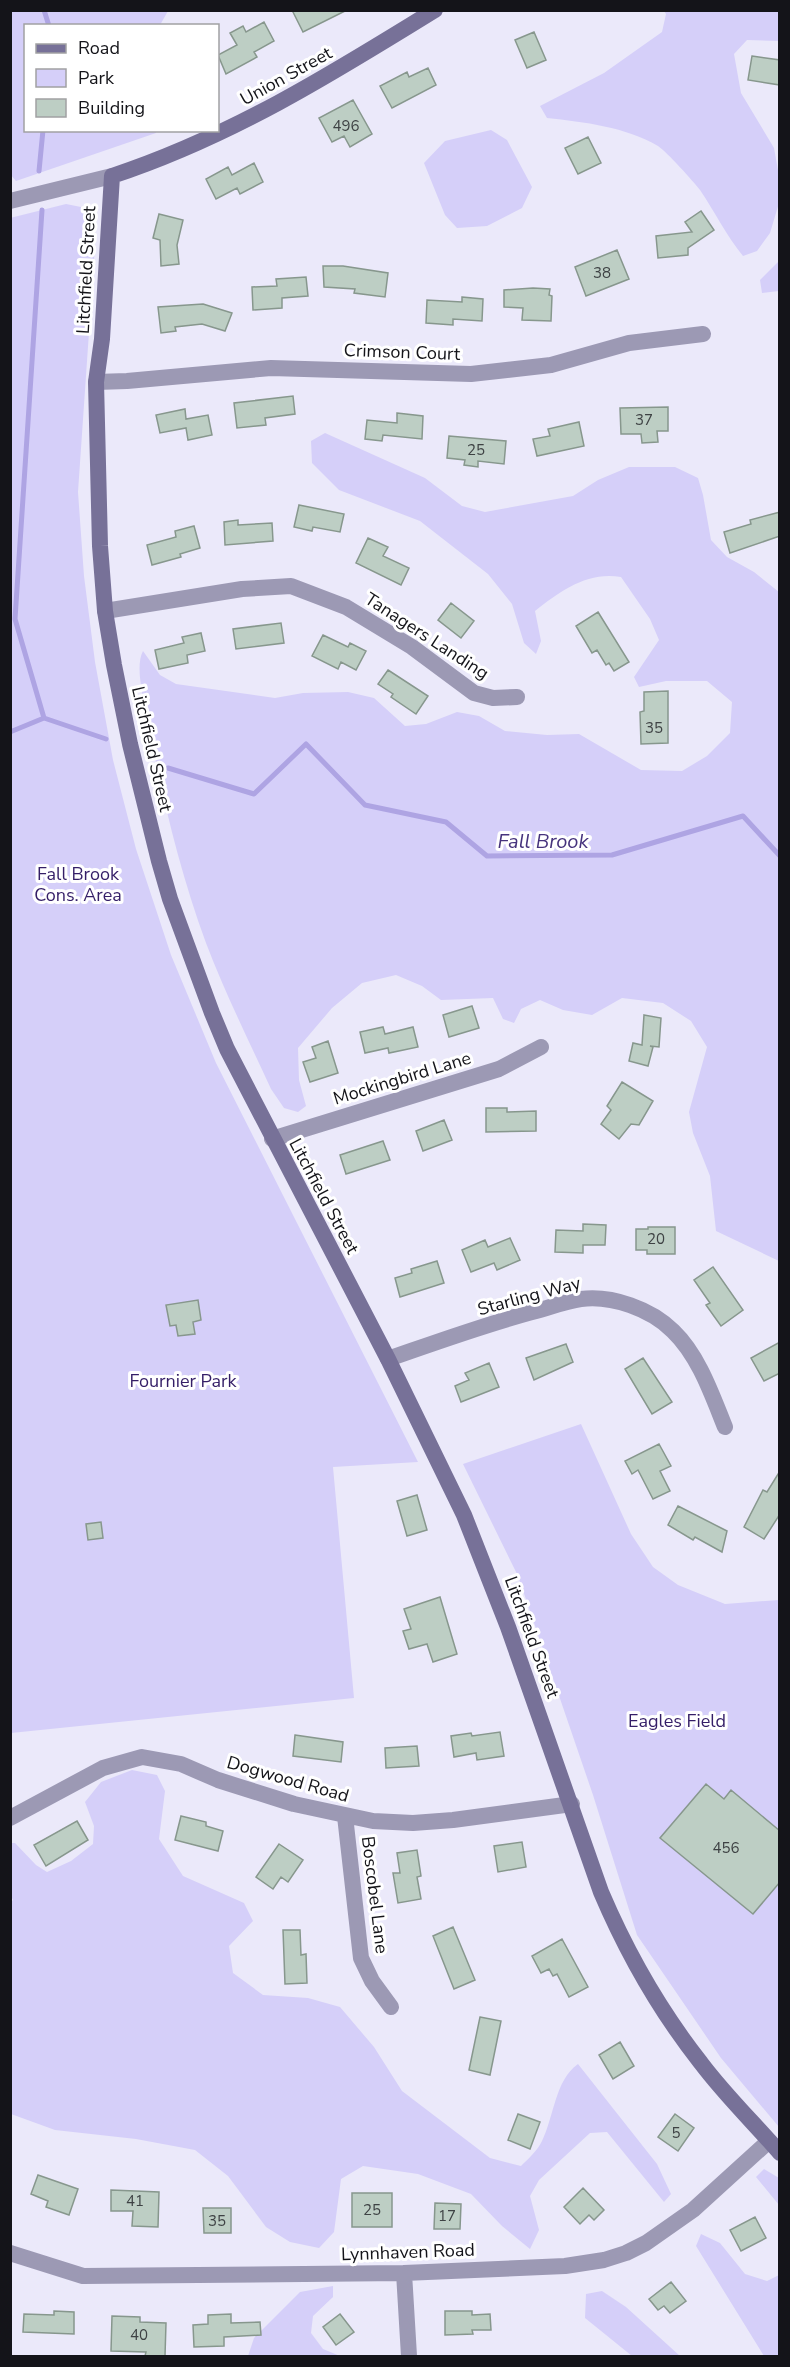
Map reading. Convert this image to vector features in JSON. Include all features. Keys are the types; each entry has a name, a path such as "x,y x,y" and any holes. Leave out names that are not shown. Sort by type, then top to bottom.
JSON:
{"main road":[{"name":"Union Street","path":"112,176 196,145 304,91 435,10"},
{"name":"Litchfield Street","path":"112,176 102,339 96,382 100,546 105,611 130,744 170,899 227,1049 388,1359 464,1515 508,1627 601,1892 636,1964 678,2033 702,2065 774,2147"}],"street":[{"name":"Union Street","path":"10,201 112,176"},
{"name":"Crimson Court","path":"96,382 271,368 471,374 551,366 628,343 703,334"},
{"name":"Tanagers Landing","path":"105,611 242,589 291,586 346,608 412,647 474,693 494,698 517,697"},
{"name":"Mockingbird Lane","path":"272,1139 499,1069 541,1047"},
{"name":"Starling Way","path":"388,1359 512,1318 582,1299 619,1301 648,1313 674,1331 702,1374 725,1427"},
{"name":"Dogwood Road","path":"10,1818 103,1768 142,1757 181,1764 218,1780 294,1804 373,1821 413,1823 453,1820 572,1804"},
{"name":"Boscobel Lane","path":"345,1816 361,1958 372,1981 391,2007"},
{"name":"Lynnhaven Road","path":"10,2253 83,2276 404,2273 565,2266 604,2260 646,2243 774,2147"},
{"path":"404,2273 409,2356"}],"green space":[{"path":"11,10 168,11 161,24 24,24 24,132 156,133 16,181 10,174"},
{"path":"664,11 779,11 779,41 747,40 734,54 741,93 774,148 779,176 779,203 770,233 757,251 743,256 700,190 658,146 619,130 547,118 540,106 604,73 662,32 666,14"},
{"path":"491,130 507,140 532,187 522,208 487,226 457,228 445,215 424,163 445,141"},
{"name":"Fournier Park","path":"66,204 81,207 91,221 95,245 78,492 84,576 95,662 113,760 136,849 171,955 216,1063 418,1462 333,1467 354,1698 11,1733 10,218"},
{"path":"779,261 779,291 762,293 760,280"},
{"path":"325,433 425,478 462,506 485,512 573,496 598,480 629,467 675,467 698,478 711,540 727,557 754,572 779,592 779,1261 716,1231 710,1176 693,1133 689,1112 707,1047 691,1021 663,1003 622,998 592,1015 563,1010 540,1000 521,1009 514,1023 503,1019 493,998 441,1000 422,986 396,975 362,983 332,1008 298,1048 299,1080 306,1106 298,1112 284,1108 271,1089 213,962 180,862 159,778 143,696 140,667 143,651 160,675 176,684 275,698 303,693 348,692 374,698 405,726 426,724 457,712 479,716 505,731 547,735 579,734 641,770 682,771 707,756 730,733 732,702 707,681 666,681 639,687 634,677 659,640 650,619 621,577 597,577 575,584 554,596 535,611 541,641 536,654 524,643 512,604 488,574 420,521 339,490 312,463 311,441"},
{"name":"Eagles Field","path":"581,1424 631,1534 653,1567 678,1585 725,1604 779,1600 779,2127 721,2058 637,1935 593,1795 518,1576 463,1464"},
{"path":"132,1770 157,1775 165,1791 159,1839 183,1876 244,1903 253,1921 229,1946 233,1973 263,1995 308,1998 340,2007 374,2047 402,2091 490,2158 521,2166 533,2154 546,2131 564,2079 578,2064 657,2164 671,2194 664,2202 607,2132 590,2133 539,2180 530,2196 539,2230 530,2249 502,2226 471,2194 418,2174 363,2166 341,2179 334,2232 319,2248 290,2242 266,2227 228,2176 195,2150 136,2139 55,2130 11,2114 10,1903 13,1900 10,1894 11,1843 15,1843 36,1865 47,1872 71,1861 93,1844 94,1826 85,1802 101,1782"},
{"path":"764,2169 779,2178 779,2205 756,2177"},
{"path":"701,2234 720,2243 745,2274 767,2281 779,2275 779,2356 764,2356 696,2246"},
{"path":"333,2286 333,2297 313,2316 311,2333 323,2349 340,2356 248,2356 254,2338 300,2292"},
{"path":"602,2291 626,2307 680,2356 632,2356 585,2318 586,2294"}],"building":[{"path":"292,10 347,10 303,32"},
{"path":"264,22 274,41 254,52 257,57 226,74 219,54 237,45 230,33 243,26 246,32"},
{"path":"534,32 546,60 527,68 515,40"},
{"path":"752,56 780,60 780,85 748,80"},
{"path":"428,68 436,85 392,108 380,86 407,72 409,77"},
{"path":"353,100 372,134 350,147 344,136 332,142 319,118"},
{"path":"588,137 601,163 578,174 565,148"},
{"path":"254,163 263,182 240,194 237,188 216,199 206,179 228,167 232,175"},
{"path":"701,211 714,230 688,248 688,255 658,258 656,236 692,232 685,222"},
{"path":"159,214 183,220 177,245 179,264 161,266 160,240 153,238"},
{"path":"617,250 629,279 586,296 575,267"},
{"path":"323,266 343,266 388,273 385,297 354,293 355,289 324,287"},
{"path":"306,277 308,296 282,298 282,308 253,310 252,287 277,286 276,279"},
{"path":"550,289 551,321 522,320 523,308 504,307 504,290"},
{"path":"462,297 483,299 482,321 453,319 453,325 426,323 427,300 462,302"},
{"path":"203,304 232,313 225,331 202,324 175,327 176,331 161,333 158,307"},
{"path":"293,396 295,414 265,418 266,425 237,428 234,403"},
{"path":"668,407 668,431 657,431 658,442 642,443 641,434 621,434 620,408"},
{"path":"185,409 186,419 208,415 212,435 188,440 186,428 160,433 156,415"},
{"path":"397,413 423,416 422,439 383,435 382,441 365,439 367,420 397,423"},
{"path":"579,422 584,446 537,456 533,439 550,436 548,429"},
{"path":"449,436 506,441 504,464 478,461 478,467 464,465 465,460 447,458"},
{"path":"299,505 344,514 340,532 313,527 312,531 294,527"},
{"path":"780,512 780,536 730,553 724,532 751,524 750,520"},
{"path":"238,520 238,525 272,523 273,541 225,545 224,522"},
{"path":"194,526 200,548 180,554 181,557 152,565 147,545 176,537 175,531"},
{"path":"368,538 388,547 383,556 409,568 401,585 356,563"},
{"path":"451,603 474,621 461,638 438,620"},
{"path":"598,612 629,662 614,671 609,663 606,665 597,650 592,653 576,626"},
{"path":"281,623 284,643 236,649 233,629"},
{"path":"201,633 205,651 187,655 188,663 159,669 155,650 184,643 182,637"},
{"path":"323,635 348,647 350,643 366,651 356,670 341,662 338,669 312,656"},
{"path":"388,670 428,696 416,714 391,697 393,694 378,684"},
{"path":"668,691 668,743 641,744 640,712 644,711 644,692"},
{"path":"472,1006 479,1028 449,1037 443,1015"},
{"path":"644,1015 661,1018 659,1047 650,1046 653,1047 648,1066 629,1061 633,1043 642,1045"},
{"path":"383,1027 385,1034 413,1027 418,1047 389,1053 388,1048 365,1053 360,1032"},
{"path":"328,1041 338,1073 310,1082 303,1062 316,1058 312,1047"},
{"path":"622,1082 653,1101 639,1125 631,1124 619,1139 601,1124 611,1110 607,1106"},
{"path":"486,1108 507,1108 507,1112 536,1111 536,1131 486,1132"},
{"path":"444,1120 452,1140 423,1151 416,1131"},
{"path":"383,1141 390,1160 346,1174 340,1155"},
{"path":"583,1224 606,1225 605,1245 583,1245 583,1253 555,1252 556,1230 583,1231"},
{"path":"648,1227 675,1227 675,1254 647,1254 647,1250 636,1250 636,1229 648,1229"},
{"path":"510,1238 520,1260 497,1270 494,1263 471,1272 462,1250 485,1240 488,1247"},
{"path":"437,1261 444,1283 400,1297 395,1278 412,1273 411,1269"},
{"path":"713,1267 743,1310 721,1326 706,1305 710,1303 694,1280"},
{"path":"198,1300 201,1320 193,1322 195,1334 178,1336 176,1325 170,1326 166,1305"},
{"path":"780,1342 780,1373 764,1381 751,1358"},
{"path":"566,1344 573,1362 534,1380 526,1358"},
{"path":"643,1358 672,1402 652,1414 625,1369"},
{"path":"489,1363 499,1387 461,1402 455,1386 469,1380 465,1373"},
{"path":"659,1444 671,1466 660,1471 670,1491 653,1499 638,1470 632,1474 625,1461"},
{"path":"780,1471 780,1514 764,1539 744,1527 763,1490 767,1492"},
{"path":"417,1495 427,1530 407,1536 397,1501"},
{"path":"678,1506 727,1531 722,1552 695,1537 693,1540 668,1525"},
{"path":"101,1522 103,1538 88,1540 86,1524"},
{"path":"440,1597 457,1654 433,1662 427,1644 409,1649 403,1631 411,1629 404,1609"},
{"path":"500,1732 504,1756 477,1760 476,1753 454,1757 451,1736"},
{"path":"295,1735 343,1742 341,1762 293,1756"},
{"path":"417,1746 419,1766 386,1768 385,1748"},
{"path":"706,1784 724,1799 731,1790 780,1831 780,1882 753,1914 660,1838"},
{"path":"181,1816 206,1822 206,1826 223,1831 218,1851 175,1840"},
{"path":"77,1821 88,1840 46,1866 34,1845"},
{"path":"522,1842 526,1867 498,1872 494,1846"},
{"path":"279,1844 303,1860 288,1882 281,1877 273,1889 256,1877"},
{"path":"417,1850 421,1876 417,1877 421,1899 398,1903 393,1873 400,1873 397,1853"},
{"path":"453,1927 475,1980 454,1989 433,1936"},
{"path":"283,1930 300,1930 301,1955 306,1954 307,1983 285,1984"},
{"path":"562,1939 588,1987 569,1997 557,1974 553,1976 549,1969 541,1973 532,1956"},
{"path":"480,2017 501,2021 490,2075 469,2070"},
{"path":"620,2042 634,2066 613,2079 599,2055"},
{"path":"518,2114 540,2122 530,2149 508,2140"},
{"path":"675,2114 694,2128 678,2151 658,2137"},
{"path":"38,2175 78,2189 69,2215 46,2207 48,2201 31,2194"},
{"path":"583,2188 604,2210 594,2220 589,2215 580,2224 564,2207"},
{"path":"111,2190 159,2192 158,2227 132,2226 133,2211 111,2211"},
{"path":"352,2193 392,2193 392,2227 352,2227"},
{"path":"435,2203 461,2204 460,2229 434,2229"},
{"path":"203,2208 231,2208 231,2233 204,2233"},
{"path":"755,2217 766,2238 741,2251 730,2230"},
{"path":"671,2282 686,2301 670,2313 664,2306 658,2310 649,2299"},
{"path":"54,2311 74,2312 74,2334 23,2332 24,2314 54,2315"},
{"path":"445,2311 472,2311 472,2315 490,2314 491,2330 472,2330 473,2334 445,2335"},
{"path":"231,2314 231,2323 260,2322 261,2335 224,2337 224,2346 194,2347 193,2325 208,2324 208,2315"},
{"path":"340,2314 354,2332 336,2345 323,2327"},
{"path":"112,2316 140,2317 140,2322 166,2323 165,2356 145,2356 146,2352 111,2351"}],"waterway":[{"path":"44,10 48,24"},
{"path":"39,171 43,132"},
{"path":"42,210 15,619 44,718"},
{"name":"Fall Brook","path":"10,732 44,718 106,739"},
{"name":"Fall Brook","path":"168,768 254,794 306,744 365,805 446,822 487,856 612,855 743,816 780,856"}],"park label":[{"name":"Fall Brook Cons. Area","path":"78,884"}]}
